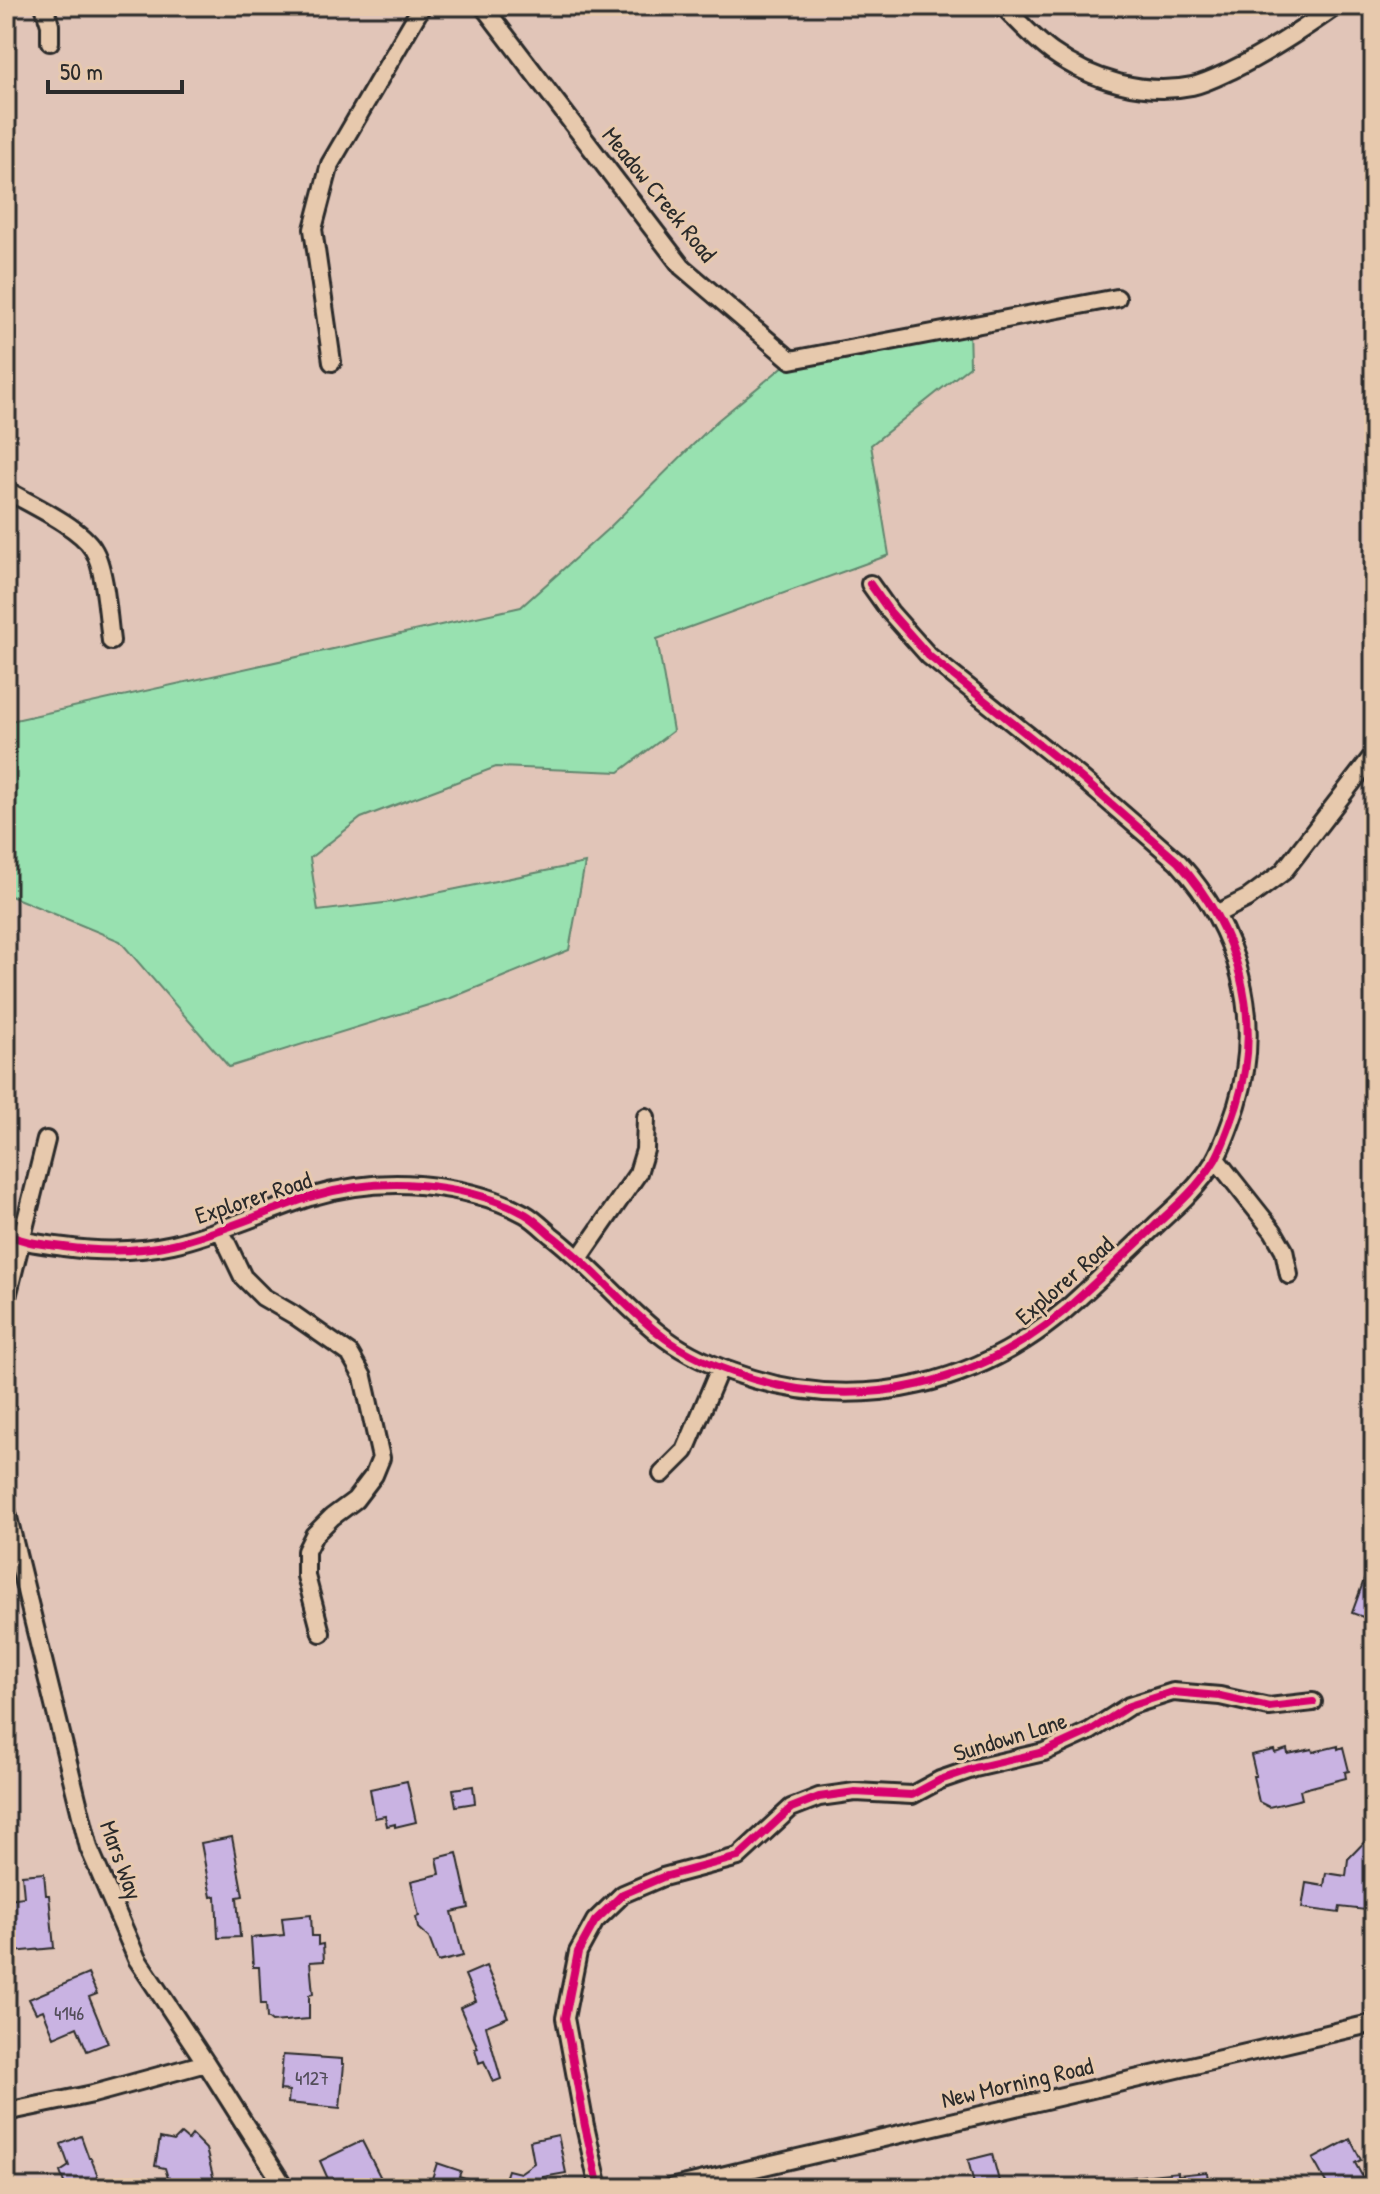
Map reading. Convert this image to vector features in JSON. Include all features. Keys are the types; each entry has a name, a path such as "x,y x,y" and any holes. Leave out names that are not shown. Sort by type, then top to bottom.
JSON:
{"street":[{"path":"44,6 50,25 50,42"},
{"path":"332,362 313,229 316,215 330,164 422,6"},
{"name":"Meadow Creek Road","path":"483,6 682,267 791,360 1117,298"},
{"path":"1003,6 1050,50 1083,71 1119,84 1156,89 1192,86 1209,81 1289,39 1336,6"},
{"path":"6,490 81,534 95,551 111,641"},
{"name":"Explorer Road","path":"14,1238 76,1248 126,1251 174,1244 339,1190 393,1184 421,1185 475,1195 526,1215 580,1257 658,1333 720,1368 776,1385 835,1393 893,1390 935,1381 976,1367 1026,1341 1069,1308 1192,1191 1216,1159 1240,1096 1245,1072 1248,1034 1240,972 1216,914 1192,878 1162,847 1079,776 929,656 870,584"},
{"path":"1216,914 1248,898 1283,872 1374,754"},
{"path":"580,1257 638,1173 645,1150 646,1117"},
{"path":"6,1301 14,1238 46,1140"},
{"path":"1216,1159 1273,1231 1284,1250 1289,1275"},
{"path":"220,1229 243,1277 263,1297 350,1354 363,1377 381,1458 374,1475 355,1500 314,1535 306,1551 306,1576 321,1633"},
{"path":"662,1474 685,1451 720,1368"},
{"name":"Mars Way","path":"6,1509 89,1848 137,1959 285,2188"},
{"name":"Sundown Lane","path":"599,2188 565,2018 578,1952 595,1921 623,1894 663,1877 738,1857 791,1808 819,1797 855,1792 912,1795 963,1772 1044,1752 1090,1731 1129,1706 1173,1692 1220,1696 1269,1707 1313,1702"},
{"name":"New Morning Road","path":"670,2188 1374,2023"},
{"path":"6,2112 93,2094 206,2063"}],"green space":[{"path":"969,327 970,366 871,445 889,555 657,639 673,731 619,772 496,767 361,818 310,858 318,911 392,902 585,863 569,950 451,998 229,1067 120,941 6,894 6,722 521,607 610,527 717,421 791,360"}],"building":[{"path":"1374,1558 1374,1621 1352,1613"},
{"path":"1338,1746 1338,1749 1343,1747 1349,1771 1345,1772 1346,1778 1300,1790 1302,1799 1269,1807 1259,1802 1251,1755 1287,1749 1288,1754 1312,1749 1313,1752"},
{"path":"407,1781 416,1822 387,1826 385,1816 375,1818 370,1789"},
{"path":"473,1786 475,1803 456,1806 453,1789"},
{"path":"1374,1832 1374,1863 1369,1885 1374,1885 1374,1911 1340,1907 1339,1913 1302,1908 1306,1883 1324,1886 1326,1873 1346,1876 1348,1859"},
{"path":"232,1837 243,1896 237,1897 240,1937 218,1938 216,1896 211,1897 201,1843"},
{"path":"457,1853 469,1908 452,1912 463,1956 438,1962 429,1938 418,1928 416,1917 419,1916 411,1881 440,1874 437,1858"},
{"path":"44,1873 54,1948 13,1952 8,1899 24,1897 22,1875"},
{"path":"311,1915 312,1936 318,1936 318,1945 323,1944 324,1961 310,1962 313,1994 309,1995 309,2019 272,2022 267,2018 266,2004 261,2004 259,1967 253,1967 251,1938 284,1935 282,1918"},
{"path":"486,1966 508,2017 486,2026 501,2079 493,2082 484,2061 479,2063 475,2049 478,2048 460,2008 476,2001 465,1975"},
{"path":"88,1974 97,1994 89,1997 108,2043 87,2051 77,2027 54,2037 43,2010 36,2013 29,1999"},
{"path":"283,2055 342,2059 340,2108 288,2103 289,2091 280,2090"},
{"path":"181,2134 188,2140 192,2135 206,2149 216,2188 171,2188 165,2168 155,2166 160,2138 174,2141"},
{"path":"558,2135 566,2173 543,2177 544,2182 527,2185 527,2188 502,2188 508,2170 520,2173 534,2163 530,2141"},
{"path":"81,2136 102,2188 66,2188 60,2172 69,2166 61,2144"},
{"path":"1350,2139 1361,2160 1355,2163 1365,2181 1351,2188 1329,2188 1313,2159"},
{"path":"362,2141 386,2188 354,2188 350,2180 332,2188 320,2161"},
{"path":"992,2154 1000,2185 975,2188 968,2160"},
{"path":"437,2163 461,2171 459,2176 488,2185 488,2188 429,2188"},
{"path":"1178,2172 1178,2175 1207,2172 1209,2188 1124,2188 1123,2178"}],"cycle path":[{"path":"6,1234 34,1243 78,1249 146,1249 190,1239 336,1190 405,1184 460,1191 487,1198 532,1218 674,1345 732,1372 779,1386 827,1392 874,1391 920,1384 964,1371 1007,1351 1047,1325 1181,1201 1215,1160 1235,1112 1245,1072 1248,1040 1240,976 1216,916 1178,862 1079,776 929,656 870,584"},
{"path":"599,2188 565,2018 578,1952 595,1921 623,1894 663,1877 738,1857 791,1808 819,1797 855,1792 912,1795 940,1780 975,1768 1044,1752 1090,1731 1129,1706 1173,1692 1220,1696 1269,1707 1313,1702"}]}
